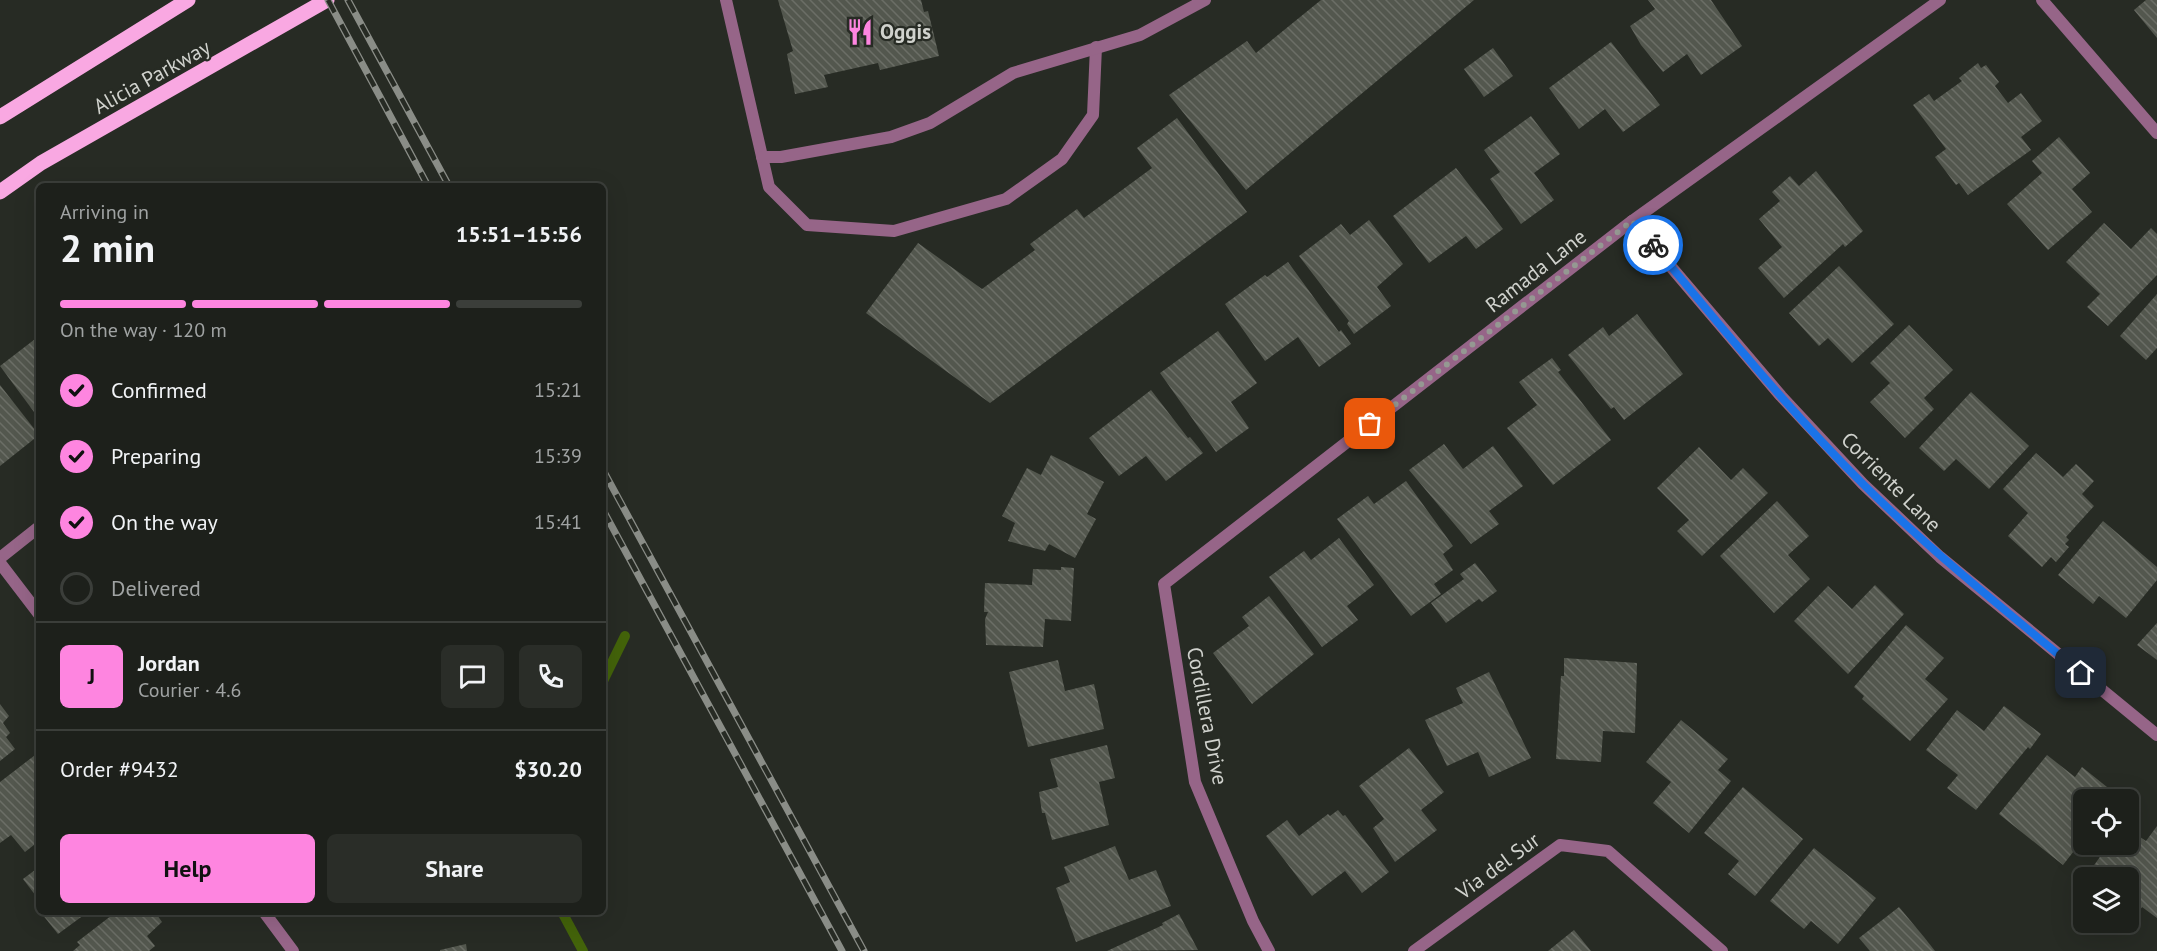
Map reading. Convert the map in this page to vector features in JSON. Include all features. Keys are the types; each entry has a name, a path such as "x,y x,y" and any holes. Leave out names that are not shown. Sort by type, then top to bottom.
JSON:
{"main road":[{"name":"Alicia Parkway","path":"0,117 188,0"},
{"name":"Alicia Parkway","path":"0,192 41,163 252,45 327,0"}],"street":[{"path":"726,0 770,187 807,225 894,231 1006,199 1062,159 1093,115 1096,47"},
{"path":"762,157 781,157 891,137 930,123 1013,73 1140,35 1206,0"},
{"name":"Ramada Lane","path":"1164,584 1632,221 1940,0"},
{"path":"2042,0 2157,133"},
{"name":"Corriente Lane","path":"1632,221 1781,396 1863,484 1940,557 2157,735"},
{"path":"0,558 36,529"},
{"path":"0,562 36,610"},
{"name":"Cordillera Drive","path":"1164,584 1195,782 1253,921 1269,951"},
{"name":"Via del Sur","path":"1414,951 1560,845 1608,851 1722,951"},
{"path":"266,915 293,951"}],"building":[{"name":"Oggis","path":"778,0 921,0 924,12 928,11 939,56 880,70 878,63 824,75 828,87 795,94 787,54 793,51"},
{"path":"1321,0 1474,0 1246,190 1169,95 1247,41 1256,53"},
{"path":"1648,0 1711,0 1742,46 1701,75 1687,54 1663,72 1641,45 1630,26 1655,9"},
{"path":"2146,0 2157,0 2157,38 2134,10"},
{"path":"1611,42 1660,105 1623,132 1605,109 1579,129 1549,88"},
{"path":"1493,48 1513,76 1484,97 1464,69"},
{"path":"1978,63 1981,68 1986,65 1999,82 1995,86 2008,103 2021,93 2042,121 2021,137 2031,150 1968,195 1959,183 1956,185 1935,157 1946,149 1913,105 1929,94 1934,101 1962,81 1959,78"},
{"path":"1531,116 1560,154 1534,173 1554,200 1521,224 1490,179 1500,172 1484,150"},
{"path":"1177,118 1247,212 990,403 866,313 918,243 982,289 1035,250 1030,244 1077,209 1084,218 1152,168 1137,148"},
{"path":"2059,137 2090,173 2072,189 2092,212 2048,250 2007,204 2042,173 2032,161"},
{"path":"1456,168 1503,229 1476,249 1466,236 1429,263 1393,216"},
{"path":"1816,171 1863,231 1845,247 1843,244 1784,298 1758,268 1782,247 1759,219 1780,201 1772,192 1790,176 1799,186"},
{"path":"1369,220 1403,264 1377,287 1391,306 1354,334 1347,324 1349,321 1299,256 1341,224 1350,235"},
{"path":"2104,223 2131,249 2151,228 2157,234 2157,275 2108,326 2087,307 2100,294 2066,262"},
{"path":"1288,262 1339,332 1341,330 1351,344 1319,367 1298,337 1265,361 1225,304 1265,275 1267,277"},
{"path":"1839,266 1894,324 1852,363 1828,338 1819,346 1789,313"},
{"path":"2157,294 2157,348 2146,360 2120,336"},
{"path":"1637,314 1683,374 1624,420 1614,407 1611,409 1568,355 1603,327 1609,336"},
{"path":"1909,325 1953,370 1924,398 1934,409 1905,438 1870,402 1890,383 1870,363"},
{"path":"1218,331 1257,383 1231,402 1249,428 1216,452 1160,373"},
{"path":"36,338 36,415 0,366"},
{"path":"1552,358 1561,370 1558,372 1611,440 1553,485 1507,428 1537,405 1519,382"},
{"path":"0,385 36,431 36,437 0,466"},
{"path":"1151,390 1188,438 1190,437 1203,453 1166,481 1146,456 1119,476 1089,438"},
{"path":"1971,392 2029,446 1989,489 1956,459 1944,471 1919,448"},
{"path":"1444,444 1463,469 1493,446 1523,486 1489,511 1499,524 1471,544 1409,470"},
{"path":"1699,447 1731,480 1743,468 1768,493 1702,556 1677,531 1689,520 1657,488"},
{"path":"2036,453 2063,477 2076,464 2094,481 2082,494 2094,506 2066,537 2069,540 2065,544 2069,547 2056,562 2051,557 2042,567 2008,536 2028,513 2003,489"},
{"path":"1051,455 1104,482 1087,514 1096,519 1075,558 1049,544 1045,551 1008,541 1015,523 1002,516 1027,468 1041,475"},
{"path":"1406,481 1453,546 1443,554 1453,570 1434,584 1441,594 1411,616 1337,519 1368,496 1374,504"},
{"path":"1777,501 1809,536 1788,555 1810,579 1774,613 1720,556"},
{"path":"2103,521 2157,567 2157,580 2126,618 2099,596 2093,604 2058,575"},
{"path":"1339,538 1374,585 1347,606 1358,620 1322,647 1269,577 1304,551 1311,560"},
{"path":"1475,563 1497,591 1482,602 1479,599 1446,623 1431,603 1464,579 1460,574"},
{"path":"1061,567 1074,568 1071,621 1045,619 1043,647 986,645 985,619 988,612 984,612 985,583 1032,585 1033,569 1061,570"},
{"path":"1875,585 1904,614 1848,674 1794,621 1828,586 1852,609"},
{"path":"1269,596 1314,654 1252,704 1213,653 1249,626 1242,617"},
{"path":"2157,623 2157,660 2137,645"},
{"path":"1906,625 1944,658 1925,679 1948,699 1910,741 1862,699 1864,696 1854,687"},
{"path":"1564,658 1637,663 1635,733 1603,731 1601,762 1556,759"},
{"path":"1058,660 1065,691 1094,684 1104,729 1028,747 1009,672"},
{"path":"1489,672 1531,758 1489,777 1478,752 1447,766 1425,720 1463,703 1456,688"},
{"path":"0,704 9,716 3,723 10,733 6,737 15,749 0,761"},
{"path":"2004,706 2041,734 1976,810 1947,788 1958,775 1926,750 1957,710 1984,731"},
{"path":"1681,720 1728,759 1718,770 1731,781 1689,833 1653,803 1671,782 1646,762"},
{"path":"1107,745 1115,778 1099,782 1109,825 1052,840 1045,813 1042,813 1039,792 1058,787 1050,759"},
{"path":"1409,748 1444,792 1421,810 1437,830 1395,862 1373,828 1384,819 1359,786"},
{"path":"36,754 36,843 25,852 11,835 0,843 0,782"},
{"path":"2047,755 2075,777 2082,767 2110,789 2073,789 2073,852 2063,865 1999,814"},
{"path":"1743,787 1803,839 1755,896 1728,874 1739,861 1704,833"},
{"path":"1338,810 1343,816 1345,815 1389,872 1362,893 1345,871 1312,896 1266,836 1287,820 1299,836 1328,814 1330,816"},
{"path":"2157,826 2157,918 2142,907 2139,911 2139,867 2093,867 2101,855 2139,855 2139,836 2146,841"},
{"path":"1115,846 1129,880 1156,870 1171,906 1076,942 1056,888 1070,882 1064,867"},
{"path":"1814,848 1876,898 1838,944 1811,921 1804,929 1770,901"},
{"path":"36,869 36,896 23,879"},
{"path":"1899,907 1935,951 1870,951 1859,938"},
{"path":"1179,914 1198,950 1107,951 1163,925 1162,923"},
{"path":"43,915 84,915 58,934"},
{"path":"112,915 157,915 162,922 147,936 155,946 149,951 73,951 80,945 77,942"},
{"path":"1574,930 1591,951 1548,951"},
{"path":"466,944 467,951 440,951 440,950"}],"waterway":[{"path":"606,675 625,636"},
{"path":"564,915 583,951"}],"railway":[{"path":"328,0 426,183"},
{"path":"348,0 447,183"},
{"path":"606,476 864,951"},
{"path":"606,516 842,951"}],"way so far":[{"path":"1370,424 1632,221 1653,245"}],"place":[{"name":"Oggis","path":"860,32"}],"route":[{"path":"1653,245 1781,396 1863,484 1940,557 2081,673"}]}
